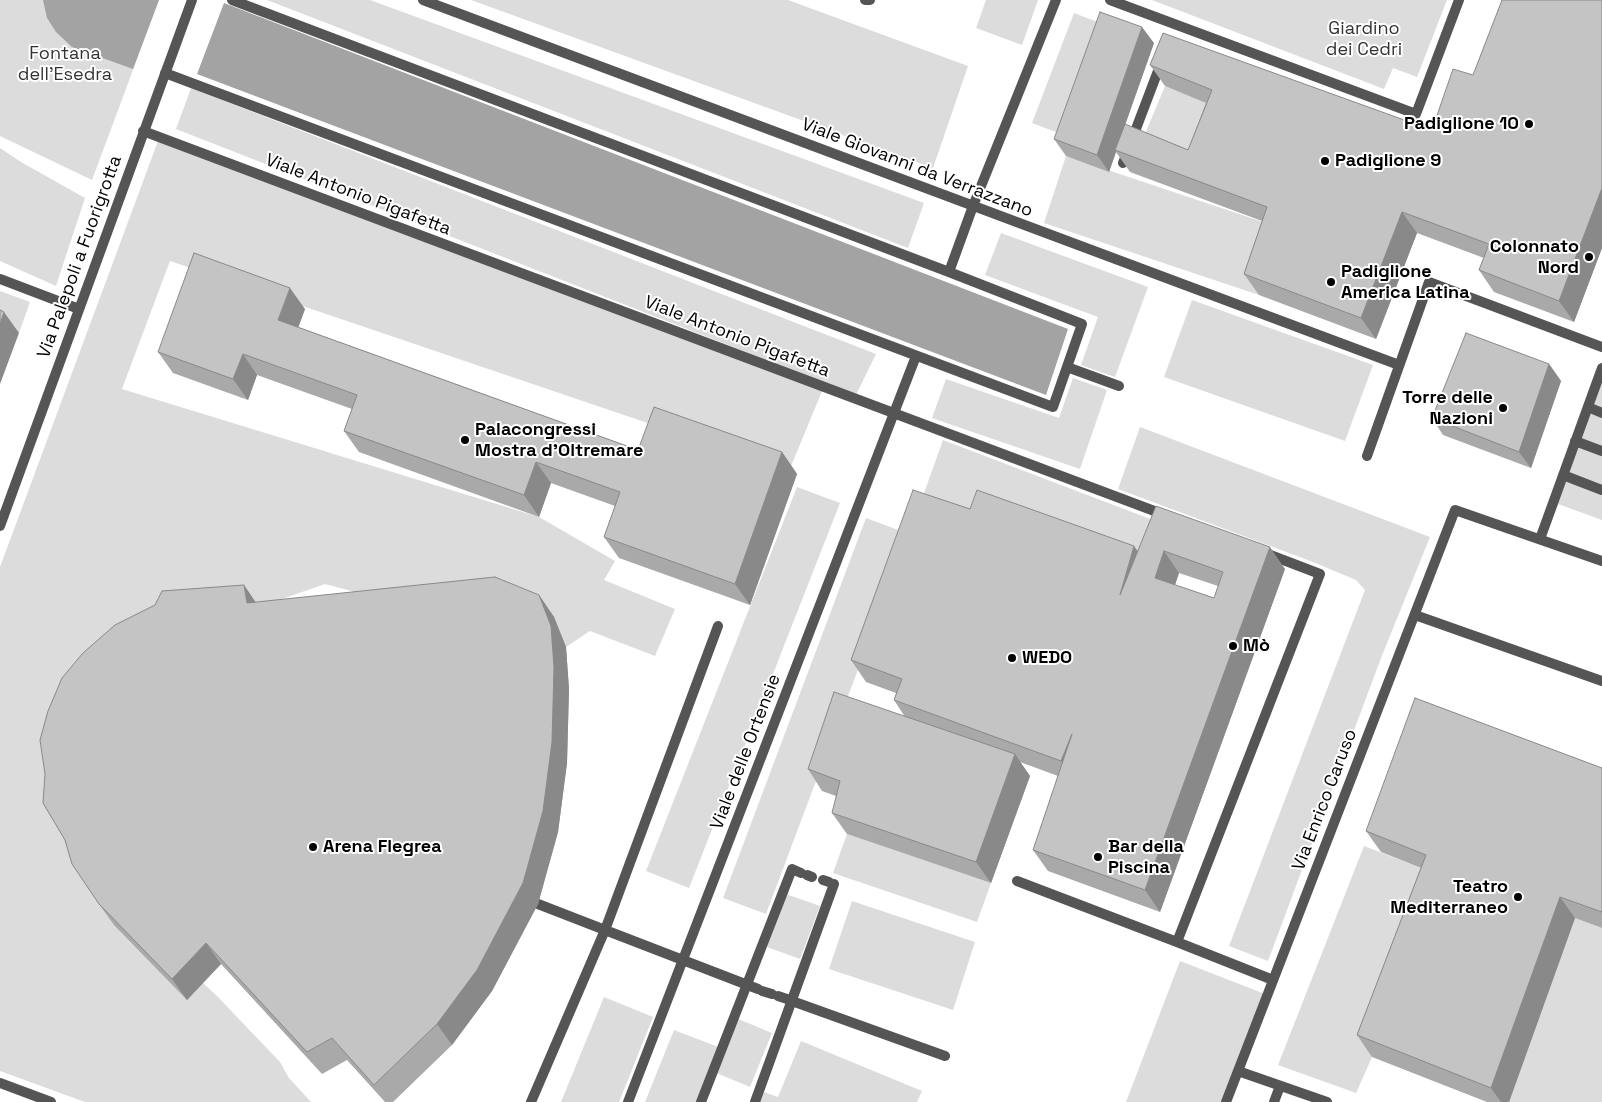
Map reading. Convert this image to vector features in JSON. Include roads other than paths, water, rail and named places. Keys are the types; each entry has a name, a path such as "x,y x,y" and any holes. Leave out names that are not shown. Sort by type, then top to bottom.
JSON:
{"street":[{"name":"Via Palepoli a Fuorigrotta","path":"0,526 192,0"},
{"path":"164,73 1053,407 1082,324 232,0"},
{"name":"Viale Giovanni da Verrazzano","path":"423,0 1399,365"},
{"path":"865,0 870,0"},
{"path":"949,272 973,206 1056,0"},
{"path":"1110,0 1174,30 1416,114 1459,0"},
{"path":"1122,163 1165,52"},
{"name":"Viale Antonio Pigafetta","path":"143,131 1172,518"},
{"path":"0,279 79,309"},
{"path":"1367,456 1429,282 1602,347"},
{"name":"Viale delle Ortensie","path":"628,1102 916,356"},
{"path":"1067,367 1119,386"},
{"path":"1602,371 1540,539 1602,561"},
{"path":"1588,407 1602,413"},
{"path":"1576,441 1602,452"},
{"path":"1563,475 1602,490"},
{"name":"Via Enrico Caruso","path":"1226,1102 1455,510 1540,539"},
{"path":"1176,942 1320,574 1256,550"},
{"path":"1415,615 1602,681"},
{"path":"531,1102 605,930 718,626"},
{"path":"701,1102 792,870 807,875"},
{"path":"1018,881 1273,980"},
{"path":"754,1102 775,995 829,882"},
{"path":"538,904 746,985 945,1056"},
{"path":"1238,1071 1327,1102"},
{"path":"0,1083 51,1102"},
{"path":"1274,1102 1280,1086"}],"place":[{"name":"Padiglione 10","path":"1529,124"},
{"name":"Padiglione 9","path":"1325,161"},
{"name":"Colonnato Nord","path":"1589,257"},
{"name":"Padiglione America Latina","path":"1331,282"},
{"name":"Torre delle Nazioni","path":"1503,408"},
{"name":"Palacongressi Mostra d'Oltremare","path":"465,440"},
{"name":"Mò","path":"1233,646"},
{"name":"WEDO","path":"1012,658"},
{"name":"Arena Flegrea","path":"313,847"},
{"name":"Bar della Piscina","path":"1098,857"},
{"name":"Teatro Mediterraneo","path":"1518,897"}],"park label":[{"name":"Giardino dei Cedri","path":"1364,39"},
{"name":"Fontana dell'Esedra","path":"65,64"}]}
